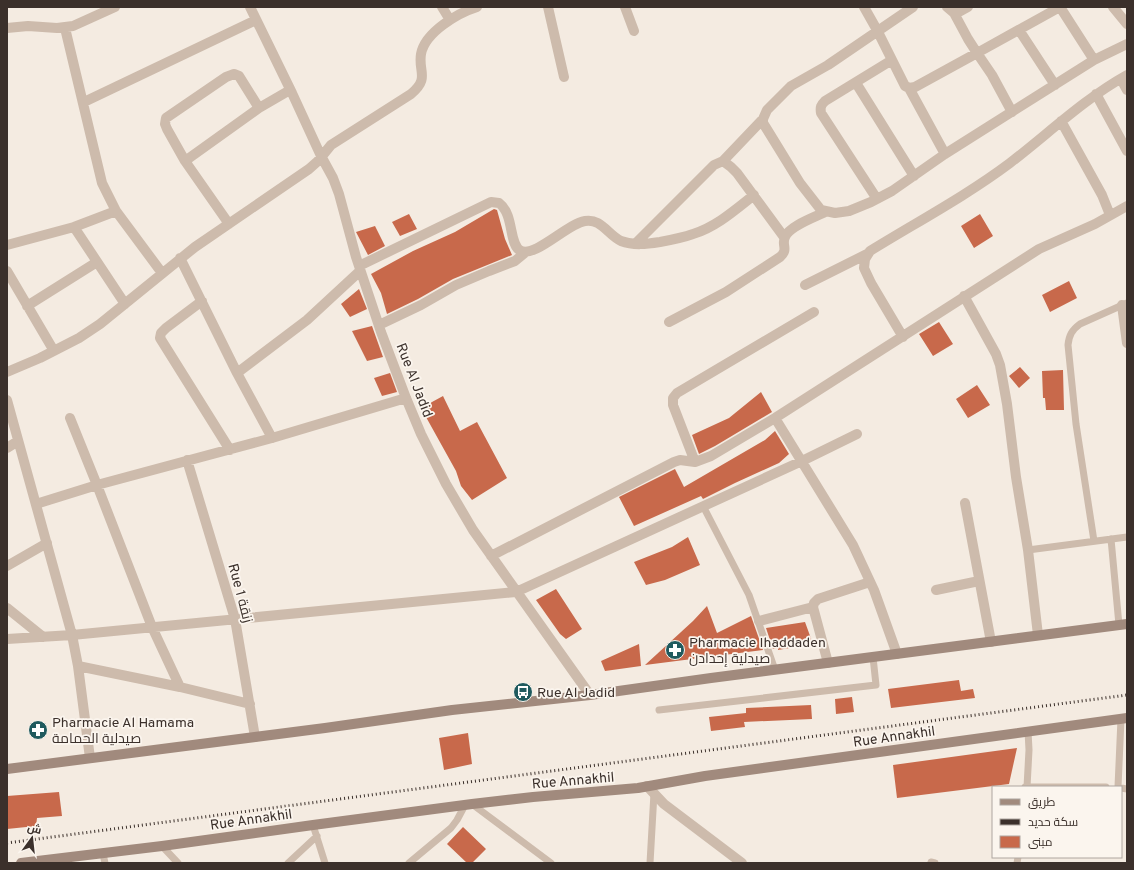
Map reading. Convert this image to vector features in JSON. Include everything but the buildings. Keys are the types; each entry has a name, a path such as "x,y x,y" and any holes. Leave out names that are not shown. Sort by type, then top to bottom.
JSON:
{"main road":[{"path":"7,769 452,710 590,696 1123,624"},
{"name":"Rue Annakhil","path":"21,863 104,858 162,846 468,805 650,790 705,776 1124,718"}],"street":[{"path":"7,28 28,26 66,28 81,23 115,7"},
{"name":"Rue Al Jadid","path":"250,7 333,178 379,325 421,434 446,484 473,530 590,696"},
{"path":"442,7 450,20"},
{"path":"7,372 54,351 79,338 100,324 180,258 308,169 318,161 331,145 416,90 420,86 423,75 420,59 425,44 434,33 450,20 464,11 476,7"},
{"path":"548,7 564,77"},
{"path":"625,7 634,32"},
{"path":"864,7 877,30 904,86 909,88 946,154"},
{"path":"635,244 714,164 723,161 763,119 767,110 791,86 828,65 877,30 914,7"},
{"path":"951,10 959,12 968,7"},
{"path":"909,88 915,87 1060,7 1094,60"},
{"path":"1113,7 1127,24"},
{"path":"951,10 992,75 1012,112"},
{"path":"84,102 256,20"},
{"path":"66,28 102,183 116,211 162,273"},
{"path":"1019,30 1054,85"},
{"path":"763,119 768,132 814,203 825,212 849,212 892,191 946,154 1054,85 1094,60 1127,44"},
{"path":"877,199 821,113 820,108 825,101 892,60"},
{"path":"229,224 185,161 167,129 165,124 166,118 226,76 234,74 239,76 259,108"},
{"path":"805,284 867,254 948,204 1009,163 1096,94 1124,77 1127,90"},
{"path":"856,83 914,176"},
{"path":"185,161 259,108 290,90"},
{"path":"1096,94 1127,151"},
{"path":"1061,121 1102,195 1110,215"},
{"path":"669,322 726,292 780,257 784,251 784,237 732,167 723,161"},
{"path":"379,325 462,282 515,261 526,252 539,248 565,230 582,222 588,220 598,223 619,240 635,244 648,244 694,234 728,216 754,195"},
{"path":"237,373 301,325 360,268 491,202 499,203 506,210 510,220 514,243 518,249 526,252"},
{"path":"491,556 674,462 680,460 695,462 711,456 776,418 1039,249 1095,224 1127,206"},
{"path":"7,245 74,227 116,211"},
{"path":"784,237 787,233 802,223 825,212"},
{"path":"74,227 125,304"},
{"path":"867,254 864,268 871,283 903,337"},
{"path":"180,258 237,373 272,438"},
{"path":"27,306 97,262"},
{"path":"7,271 54,351"},
{"path":"964,296 1000,365 1028,550 1038,635"},
{"path":"202,301 161,332 160,338 230,450"},
{"path":"1124,304 1127,343"},
{"path":"695,462 673,405 673,398 677,393 814,312"},
{"path":"36,504 97,485 272,438 406,398"},
{"path":"7,400 72,635 78,666 90,758"},
{"path":"70,418 152,627 180,687"},
{"path":"776,418 809,475 853,545 870,582 897,654"},
{"path":"7,639 72,635 516,592 802,461 857,434"},
{"path":"7,448 18,441"},
{"name":"Rue 1 زنقة","path":"187,460 236,619 255,737"},
{"path":"965,503 991,642"},
{"path":"7,566 47,543"},
{"path":"936,590 980,581"},
{"path":"828,663 813,607 814,603 818,599 870,582"},
{"path":"759,622 813,607"},
{"path":"7,608 43,637"},
{"path":"78,666 180,687 250,704"},
{"path":"650,790 664,804 742,863"}],"lane":[{"path":"1094,541 1076,424 1068,345 1069,338 1074,328 1124,304"},
{"path":"703,506 742,580 759,622 775,670"},
{"path":"1028,550 1127,537"},
{"path":"1111,539 1123,624"},
{"path":"659,710 876,685 873,657"},
{"path":"1118,786 1124,718"},
{"path":"1027,786 1030,750 1028,731"},
{"path":"650,790 650,863"},
{"path":"409,863 451,828 468,805 551,863"},
{"path":"313,825 325,863"},
{"path":"288,863 317,836"},
{"path":"162,846 178,863"}],"railway":[{"path":"7,843 1127,695"}],"place":[{"name":"Pharmacie Ihaddaden صيدلية إحدادن","path":"675,650"},
{"name":"Rue Al Jadid","path":"523,692"},
{"name":"Pharmacie Al Hamama صيدلية الحمامة","path":"38,730"}]}
